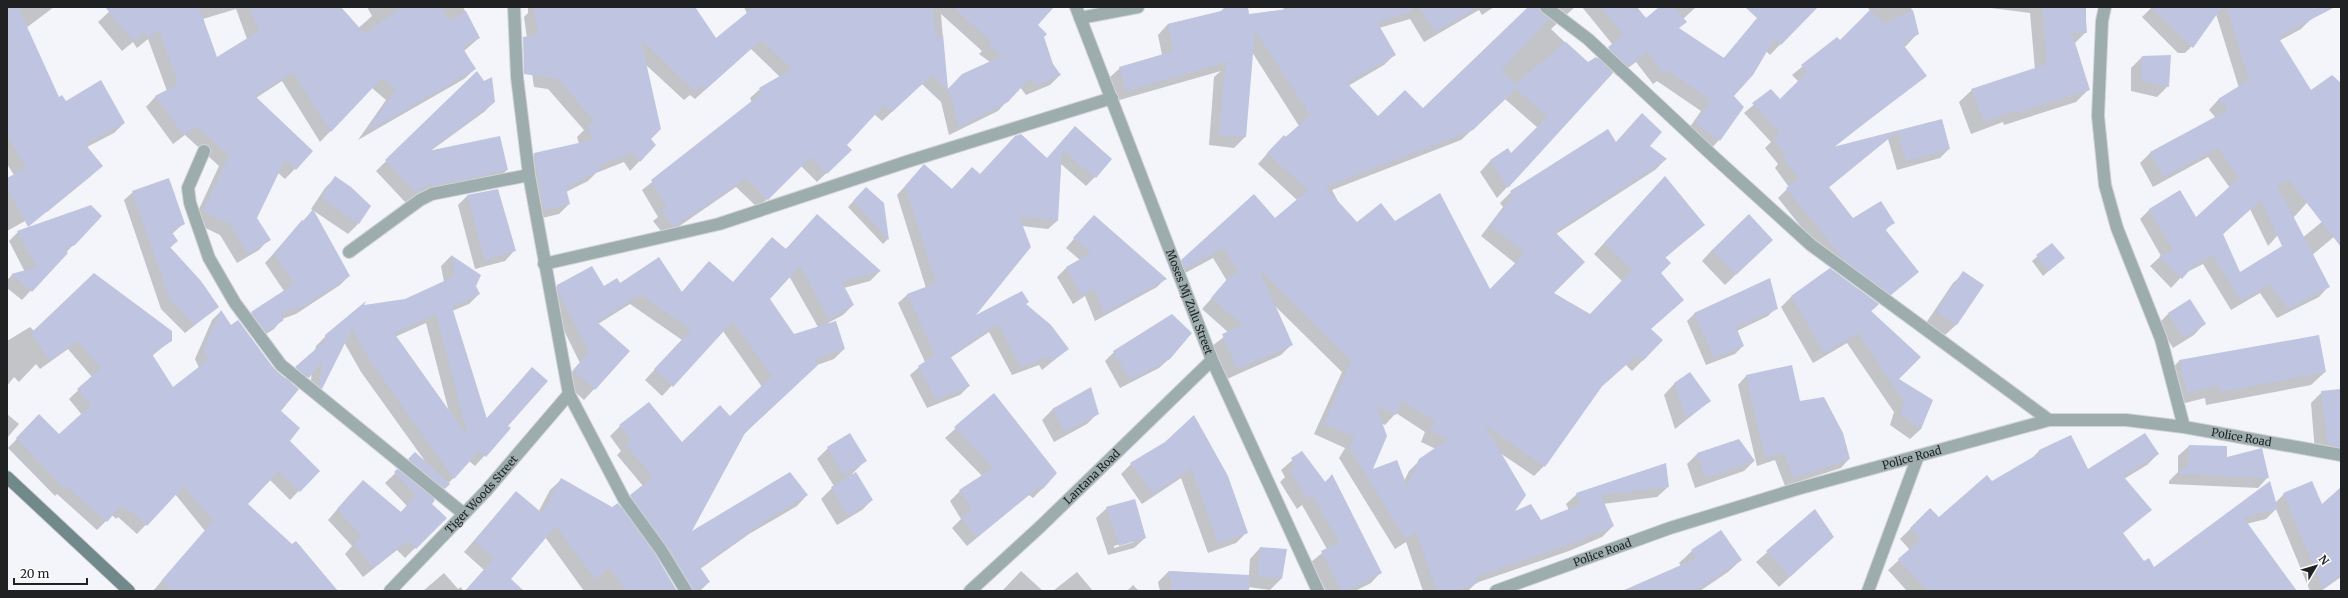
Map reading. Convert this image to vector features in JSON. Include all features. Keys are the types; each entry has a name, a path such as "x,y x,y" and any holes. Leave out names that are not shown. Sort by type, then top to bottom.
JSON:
{"street":[{"path":"514,7 517,77 529,175 544,264 569,394 624,499 661,550 686,591"},
{"path":"1078,12 1138,7"},
{"path":"1546,7 1588,39 1707,151 1812,245 2049,420"},
{"path":"2104,7 2102,21 2098,116 2105,185 2117,228 2161,339 2184,427"},
{"name":"Moses Mj Zulu Street","path":"1078,12 1212,360 1318,591"},
{"path":"544,264 719,224 909,161 1112,98"},
{"path":"204,151 188,188 190,203 208,258 235,303 281,365 464,514"},
{"path":"349,252 420,200 432,194 529,175"},
{"name":"Lantana Road","path":"970,591 1041,526 1212,360"},
{"name":"Tiger Woods Street","path":"390,591 464,514 532,439 569,394"},
{"name":"Police Road","path":"1496,591 1677,526 1796,489 2049,420 2126,420 2184,427 2341,456"},
{"path":"1868,591 1918,456"},
{"path":"7,477 129,591"}],"building":[{"path":"7,7 18,7 59,97 62,95 66,101 101,80 125,123 85,144 103,166 28,227 7,186 7,178 26,168 7,135"},
{"path":"105,7 199,7 217,57 259,31 249,7 341,7 365,34 401,7 441,7 449,21 466,11 480,38 462,47 476,69 366,132 396,89 382,78 331,132 293,72 255,96 313,151 296,170 285,160 257,218 271,240 248,254 230,224 203,211 229,155 196,126 184,135 155,96 178,84 159,30 148,38 144,32 133,41"},
{"path":"534,7 695,7 716,38 754,7 932,7 937,41 943,34 948,89 962,74 1002,56 988,44 991,41 953,7 1054,7 1038,25 1047,34 1044,37 1053,64 1061,75 1036,86 1030,78 1008,102 959,127 950,93 932,75 892,112 884,105 847,145 852,150 827,174 811,157 768,200 746,178 674,227 662,211 667,207 651,180 762,93 759,88 792,69 761,40 705,90 701,85 695,91 641,40 661,129 651,139 656,145 640,162 634,152 598,166 600,170 566,188 570,204 544,210 534,153 592,140 587,126 595,122 558,79 524,74 523,37 538,35"},
{"path":"1224,7 1248,7 1249,14 1303,7 1411,7 1411,12 1377,22 1396,55 1347,83 1378,116 1405,90 1423,108 1528,7 1539,7 1541,13 1549,19 1501,70 1515,84 1566,42 1588,62 1596,57 1613,73 1508,188 1490,160 1508,148 1511,153 1547,117 1516,89 1473,130 1325,187 1357,222 1381,203 1395,221 1440,193 1490,289 1525,253 1490,225 1513,196 1510,191 1608,129 1616,142 1642,113 1662,132 1650,146 1667,159 1555,232 1585,262 1554,293 1590,314 1632,270 1604,243 1665,176 1705,225 1665,257 1671,263 1661,273 1684,300 1651,329 1663,340 1643,361 1637,355 1603,385 1545,467 1484,424 1526,495 1515,511 1531,504 1541,520 1581,504 1576,493 1666,463 1669,487 1601,495 1614,526 1581,540 1476,577 1478,583 1454,591 1437,591 1416,532 1405,539 1349,447 1355,437 1324,424 1351,361 1259,269 1293,345 1237,369 1222,334 1243,325 1211,298 1228,278 1238,272 1224,248 1185,269 1181,260 1254,194 1275,218 1308,190 1267,153 1284,135 1286,137 1310,115 1255,30 1246,137 1219,135 1225,66 1230,61 1126,91 1119,67 1174,51 1168,24 1225,10","holes":["1402,401 1435,421 1431,431 1448,439 1419,459 1407,486 1397,460 1373,469 1387,436 1376,406 1396,415"]},
{"path":"1419,7 1478,7 1435,32"},
{"path":"1601,7 1637,7 1646,18 1659,7 1674,7 1687,22 1679,28 1724,58 1757,18 1745,7 1818,7 1781,45 1775,38 1753,75 1734,96 1744,107 1720,141 1695,123 1711,100 1668,71 1664,74 1647,52 1628,66 1608,47 1624,35"},
{"path":"2042,7 2085,7 2087,33 2072,33 2090,90 2016,113 2015,110 1984,122 1971,89 2047,64"},
{"path":"2151,7 2222,7 2193,48"},
{"path":"2227,7 2335,7 2278,37 2311,90 2332,75 2341,83 2341,247 2288,179 2277,185 2330,287 2288,309 2270,284 2241,301 2213,255 2194,265 2182,279 2159,256 2173,250 2149,209 2180,190 2196,217 2239,178 2218,148 2163,177 2150,152 2228,110 2218,99 2249,80","holes":["2261,200 2282,246 2240,272 2223,234"]},
{"path":"1870,10 1884,24 1913,10 1919,34 1902,43 1927,76 1833,147 1942,119 1950,149 1906,161 1898,131 1829,187 1853,218 1881,201 1895,223 1885,229 1919,272 1891,295 1843,259 1786,188 1799,178 1783,158 1786,155 1773,138 1780,133 1752,103 1771,89 1780,99 1807,72 1801,65 1837,37 1840,40"},
{"path":"2171,55 2169,87 2141,81 2142,56"},
{"path":"477,71 484,81 492,77 495,102 428,151 500,136 508,170 434,186 428,184 417,193 385,160"},
{"path":"1075,126 1112,159 1096,178 1062,150 1058,221 1019,216 1031,247 976,315 1022,291 1029,302 1026,304 1051,325 1069,349 1051,362 1048,357 1021,367 998,324 950,356 970,386 936,400 918,366 935,355 907,294 936,283 905,186 924,164 952,189 972,167 980,174 1015,136 1021,134 1047,158"},
{"path":"335,176 351,187 371,206 359,224 321,198"},
{"path":"169,178 185,224 171,231 178,241 170,247 201,281 219,307 194,325 170,300 132,191"},
{"path":"866,187 884,203 889,240 853,201"},
{"path":"498,189 516,251 485,260 467,195"},
{"path":"91,205 102,216 75,245 64,250 68,253 32,292 11,274 37,267 17,231"},
{"path":"313,209 350,276 306,305 280,314 284,320 266,332 251,312 294,284 274,253 302,220 304,221"},
{"path":"817,214 881,271 842,282 854,305 829,319 800,266 770,299 794,334 836,321 845,349 815,359 818,365 745,433 692,531 790,472 808,495 760,524 700,567 710,582 693,591 667,546 630,495 653,477 626,445 631,440 619,425 649,402 682,442 720,405 730,416 772,376 733,321 673,387 654,369 691,330 640,294 597,322 630,351 595,390 573,370 589,352 558,291 557,285 592,266 604,286 617,278 620,283 659,257 682,292 709,261 733,282 772,237 786,249"},
{"path":"1749,214 1773,240 1736,275 1712,250"},
{"path":"1094,215 1167,279 1104,313 1094,288 1082,296 1066,267 1091,253 1073,238"},
{"path":"2052,243 2065,258 2049,271 2036,255"},
{"path":"451,255 481,275 476,286 480,294 452,307 487,419 532,367 548,381 508,426 511,428 486,457 479,451 454,479 371,362 352,329 322,389 319,386 322,362 309,378 295,367 325,341 325,335 366,301 364,305 405,299 455,276","holes":["436,314 468,437 394,333"]},
{"path":"1830,268 1879,304 1871,311 1921,357 1899,379 1933,400 1921,429 1900,414 1904,401 1858,333 1824,353 1791,296"},
{"path":"1963,271 1984,285 1957,325 1936,312"},
{"path":"94,273 172,331 172,341 152,354 173,387 209,359 203,350 221,310 231,325 238,320 275,370 299,389 281,411 300,428 290,441 320,471 300,492 279,471 248,504 292,544 296,541 338,591 173,591 161,581 213,521 184,486 147,526 127,508 125,510 121,506 107,522 66,486 64,488 16,438 39,414 59,434 91,405 77,389 101,368 77,341 50,361 31,333"},
{"path":"1770,278 1778,309 1736,327 1744,346 1714,358 1694,313"},
{"path":"2190,299 2206,324 2184,338 2168,313"},
{"path":"1172,314 1192,333 1170,359 1130,380 1113,351"},
{"path":"2319,335 2326,372 2220,392 2219,385 2187,393 2179,360"},
{"path":"1792,365 1800,401 1824,397 1843,433 1850,459 1793,478 1784,452 1765,458 1746,375"},
{"path":"1690,372 1711,401 1686,419 1674,383"},
{"path":"1091,387 1099,414 1065,432 1052,409"},
{"path":"2341,389 2341,447 2328,445 2321,391"},
{"path":"994,393 1057,473 1043,489 1040,486 977,537 961,517 972,509 959,490 993,468 954,427"},
{"path":"1194,415 1228,476 1248,533 1218,543 1191,468 1153,494 1130,463 1165,442"},
{"path":"850,433 867,461 844,475 827,447"},
{"path":"2145,433 2159,454 2123,476 2152,510 2123,533 2144,561 2149,558 2154,567 2270,481 2278,509 2243,517 2297,591 1928,591 1899,561 1898,559 1921,539 1910,528 1930,508 1939,517 1987,475 1992,481 2040,453 2039,450 2071,435 2088,469"},
{"path":"1739,439 1755,461 1705,478 1697,453"},
{"path":"2189,445 2227,446 2227,457 2262,448 2269,478 2179,474 2179,470 2188,467"},
{"path":"1302,451 1326,483 1332,474 1382,573 1346,591 1341,591 1321,551 1339,542 1312,495 1308,500 1290,471 1295,466 1291,458"},
{"path":"415,452 450,484 445,489 408,459"},
{"path":"397,469 435,500 432,504 447,518 416,549 408,541 373,568 354,544 362,537 337,509 363,480 401,512 416,495 394,472"},
{"path":"856,472 873,500 848,516 831,487"},
{"path":"561,478 612,507 618,503 655,554 677,591 626,591 610,568 595,579 556,526 511,579 524,591 465,591 494,558 474,541 516,491 542,513"},
{"path":"2312,481 2322,504 2341,487 2341,575 2323,588 2283,493"},
{"path":"1135,499 1146,538 1119,546 1106,507"},
{"path":"1815,509 1834,537 1790,577 1766,551"},
{"path":"1721,530 1742,560 1695,591 1622,591 1697,558 1691,550"},
{"path":"1260,547 1287,549 1282,579 1258,576"},
{"path":"1169,571 1250,575 1249,591 1172,591"}]}
